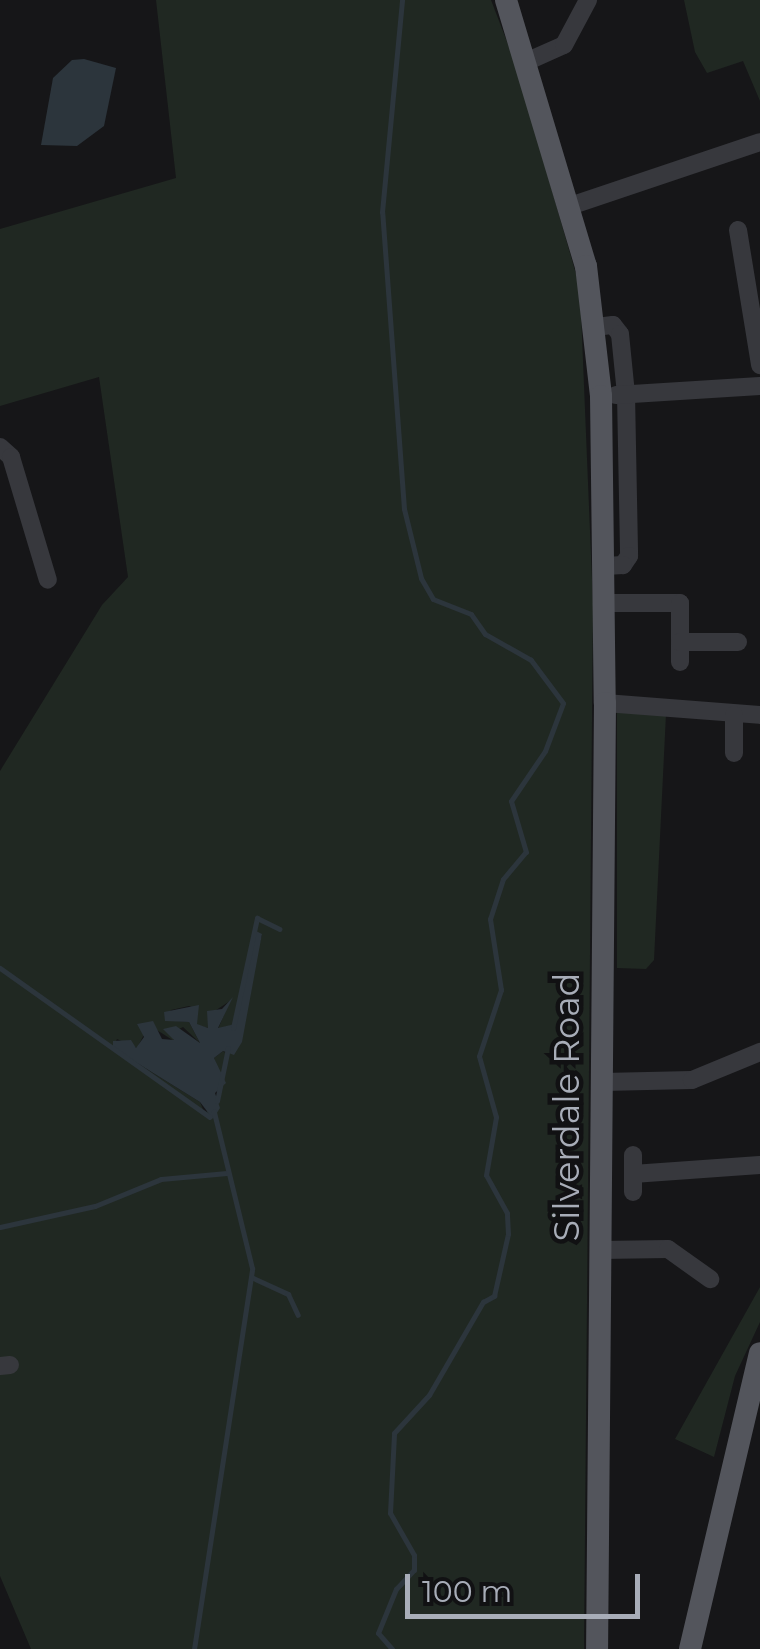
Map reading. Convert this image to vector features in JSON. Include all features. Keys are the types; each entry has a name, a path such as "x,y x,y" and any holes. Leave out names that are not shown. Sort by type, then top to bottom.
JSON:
{"main road":[{"name":"Silverdale Road","path":"506,0 528,61 604,326 601,396 614,566 606,603 597,1649"},
{"path":"690,1649 760,1353"}],"street":[{"path":"528,61 564,45 588,0"},
{"path":"570,206 760,142"},
{"path":"738,230 760,364"},
{"name":"Silverdale Road","path":"604,326 620,334 626,394 630,556 614,566"},
{"path":"601,396 760,386"},
{"path":"0,447 11,457 45,572 23,573"},
{"path":"606,603 680,603 680,662"},
{"path":"680,642 738,642"},
{"path":"605,703 760,715"},
{"path":"734,715 734,752"},
{"path":"603,1082 692,1080 759,1056"},
{"path":"633,1174 760,1165"},
{"path":"602,1250 668,1249 710,1278"}],"shaded area":[{"path":"156,0 491,0 516,65 580,288 593,604 584,1649 31,1649 0,1576 0,771 102,605 128,577 99,377 0,406 0,229 176,178","holes":["256,932 262,935 228,1055 223,1051 214,1058 221,1079 217,1099 205,1114 200,1102 113,1048 117,1039 137,1048 149,1025 174,1041 171,1033 183,1027 200,1043 189,1022 165,1020 171,1010 189,1006 197,1009 197,1025 208,1028 210,1014 230,1001 218,1029 236,1024"]},
{"path":"684,0 760,0 760,101 743,61 707,73 695,52"},
{"path":"84,59 116,68 104,126 77,146 41,145 53,78 72,60"},
{"path":"617,711 666,714 654,960 646,969 617,968"},
{"path":"256,931 262,934 242,1042 234,1055 223,1051 214,1058 226,1083 215,1093 220,1108 213,1119 200,1102 113,1048 113,1041 131,1040 136,1048 144,1037 137,1024 153,1021 162,1039 174,1040 163,1029 176,1026 200,1043 189,1022 165,1021 164,1012 199,1005 197,1024 208,1028 207,1011 222,1009 233,997 218,1028 235,1024"},
{"path":"760,1287 760,1322 735,1376 714,1457 675,1439"}],"waterway":[{"path":"392,1649 378,1633 396,1589 414,1570 414,1555 390,1513 394,1433 429,1395 483,1302 494,1296 508,1234 507,1213 486,1175 496,1117 479,1056 501,990 490,919 503,879 526,852 511,801 545,751 563,703 531,660 485,634 471,614 433,599 421,578 404,509 382,212 402,0"},
{"path":"233,1028 257,918 280,929"},
{"path":"0,968 210,1117"},
{"path":"217,1101 228,1048"},
{"path":"194,1649 252,1268 214,1112"},
{"path":"0,1227 95,1206 161,1179 227,1173"},
{"path":"251,1277 288,1294 298,1315"}]}
